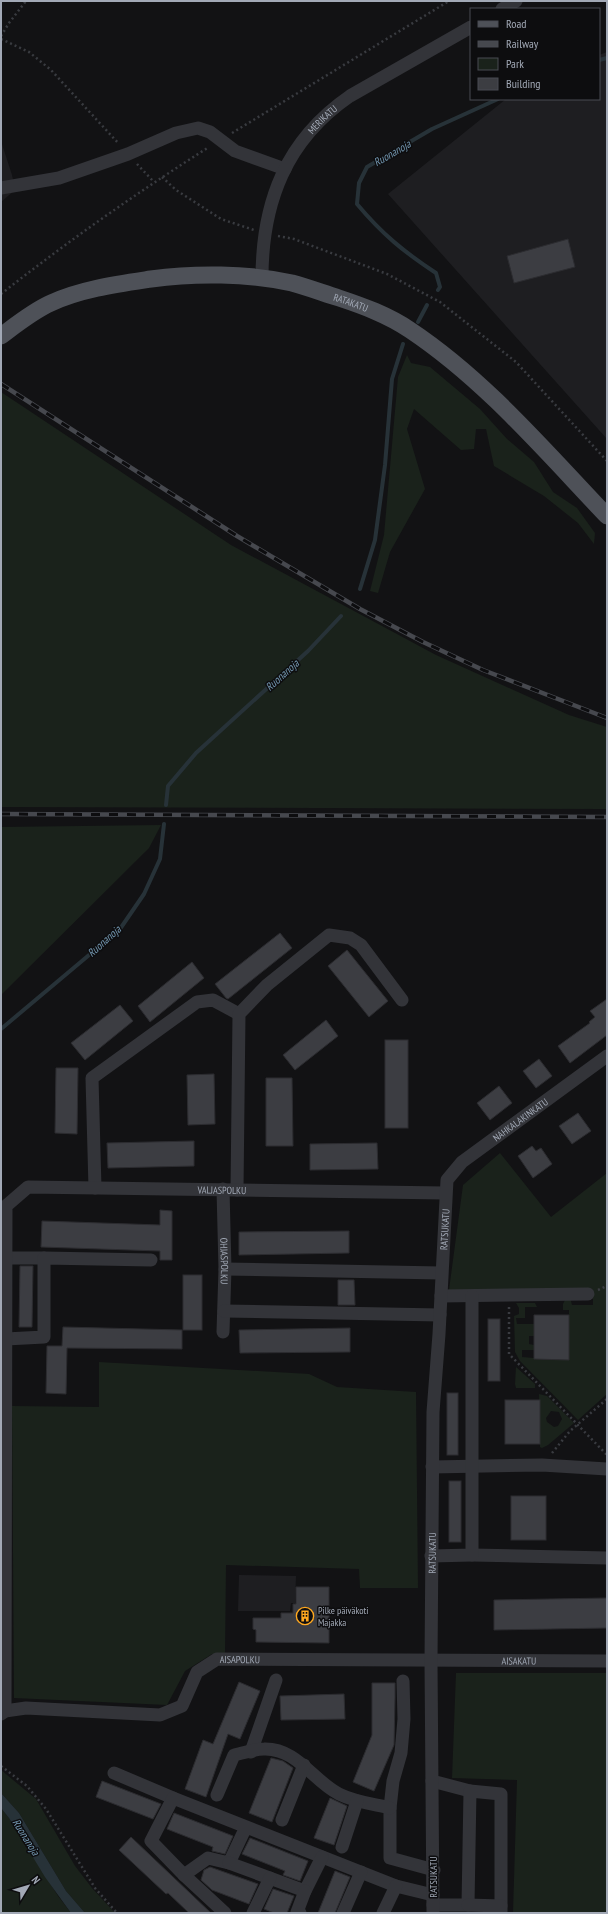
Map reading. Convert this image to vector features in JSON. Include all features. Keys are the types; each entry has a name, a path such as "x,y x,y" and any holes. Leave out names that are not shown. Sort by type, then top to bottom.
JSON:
{"main road":[{"name":"RATAKATU","path":"1,336 24,318 52,303 121,284 170,276 262,278 292,283 359,304 408,328 442,352 476,382 607,516"}],"street":[{"path":"504,8 516,1"},
{"name":"MERIKATU","path":"262,278 264,233 268,211 285,168 300,143 318,122 333,108 350,96 470,28"},
{"path":"1,188 59,178 128,154 176,133 198,128 205,129 241,153 285,168"},
{"path":"237,1190 239,1014 267,985 329,935 350,938 360,946 402,1000"},
{"path":"95,1188 92,1078 197,1002 213,1000 239,1014"},
{"name":"NAHKALAKINKATU","path":"445,1193 447,1180 462,1162 607,1056"},
{"name":"VALJASPOLKU","path":"6,1258 6,1206 28,1187 445,1193"},
{"name":"OHJASPOLKU","path":"223,1190 225,1269 223,1332"},
{"name":"RATSUKATU","path":"433,1904 434,1870 431,1662 432,1467 434,1386 440,1315 441,1273 445,1226 445,1193"},
{"path":"3,1712 6,1258 151,1260"},
{"path":"6,1339 44,1337 44,1258"},
{"path":"225,1269 441,1273"},
{"path":"441,1296 588,1294"},
{"path":"472,1296 472,1555"},
{"path":"224,1311 440,1315"},
{"path":"432,1467 472,1465 542,1465 607,1469"},
{"path":"431,1556 472,1555 607,1558"},
{"name":"AISAPOLKU","path":"3,1712 26,1708 160,1715 182,1706 197,1672 217,1660 431,1662"},
{"name":"AISAKATU","path":"431,1662 607,1661"},
{"path":"251,1752 276,1680"},
{"path":"403,1681 404,1719 401,1753 393,1781 390,1808 390,1858 434,1870"},
{"path":"217,1795 234,1755 264,1749 284,1752 304,1765 318,1779 339,1794 357,1801 390,1808"},
{"path":"282,1820 304,1765"},
{"path":"114,1773 173,1798 396,1886 433,1904 468,1905 501,1910 501,1794 470,1791 432,1781"},
{"path":"468,1905 470,1791"},
{"path":"173,1798 151,1841 225,1913"},
{"path":"342,1847 357,1801"},
{"path":"229,1863 246,1827"},
{"path":"297,1913 305,1891 322,1857"},
{"path":"184,1874 208,1858 229,1863 305,1891"},
{"path":"343,1913 361,1872"},
{"path":"253,1913 270,1878"},
{"path":"382,1913 396,1886"}],"path":[{"path":"1,36 26,1"},
{"path":"1,40 29,52 51,70 154,182"},
{"path":"162,177 176,190 221,219 264,233 294,239 387,274 440,302 516,362 607,461"},
{"path":"509,1295 509,1354 607,1454"},
{"path":"542,1465 570,1431 607,1399"},
{"path":"1,1766 27,1786 46,1809 95,1888 118,1913"}],"shaded area":[{"path":"607,52 607,439 388,194 505,100 600,100 600,55"},
{"path":"1,141 12,175 15,190 1,202"},
{"path":"239,1575 296,1576 295,1603 291,1603 290,1611 238,1611"}],"green space":[{"path":"407,355 411,363 430,367 480,409 507,439 534,462 553,492 577,508 595,533 594,544 578,523 544,496 494,466 486,429 476,429 474,449 461,450 414,409 407,429 425,489 390,552 378,593 370,591 384,535 398,377"},
{"path":"1,392 231,545 436,655 569,715 607,727 607,809 1,807"},
{"path":"161,825 149,848 1,995 1,827"},
{"path":"500,1153 551,1217 607,1173 607,1394 578,1420 520,1361 515,1352 514,1316 519,1314 519,1308 516,1303 535,1303 537,1307 525,1307 525,1318 516,1318 517,1324 534,1324 534,1336 529,1336 529,1344 534,1345 534,1350 522,1350 522,1357 534,1359 568,1360 569,1310 563,1310 563,1304 566,1298 570,1297 572,1305 593,1305 593,1289 449,1290 463,1185"},
{"path":"99,1362 309,1374 337,1387 416,1392 418,1588 360,1588 359,1569 226,1565 225,1654 212,1654 185,1671 167,1705 14,1698 12,1406 99,1407"},
{"path":"516,1367 535,1384 535,1388 516,1388"},
{"path":"539,1394 547,1396 574,1423 548,1445 542,1448 540,1447","holes":["551,1411 559,1412 562,1419 558,1426 554,1427 547,1422 546,1418"]},
{"path":"456,1673 607,1673 607,1913 513,1913 517,1780 452,1778"},
{"path":"1,1770 36,1799 75,1866 92,1888 115,1913 85,1913 66,1891 19,1813 1,1793"},
{"path":"1,1808 9,1818 58,1896 71,1913 1,1913"}],"water":[{"path":"1,1793 19,1813 66,1891 85,1913 71,1913 45,1877 9,1818 1,1808"}],"building":[{"path":"568,239 575,267 514,283 507,256"},
{"path":"280,933 292,948 228,999 226,998 215,984"},
{"path":"347,950 388,1001 369,1017 328,966"},
{"path":"192,962 204,978 150,1022 138,1006"},
{"path":"607,999 607,1035 570,1063 558,1046 590,1023 589,1022 595,1017 590,1011"},
{"path":"120,1005 133,1021 85,1060 71,1043"},
{"path":"326,1020 338,1036 295,1070 283,1055"},
{"path":"385,1040 408,1040 408,1128 385,1128"},
{"path":"539,1059 552,1076 536,1088 523,1071"},
{"path":"56,1068 78,1068 77,1134 55,1133"},
{"path":"214,1074 215,1124 188,1125 187,1075"},
{"path":"266,1078 292,1078 293,1146 266,1146"},
{"path":"499,1086 512,1103 490,1120 477,1103"},
{"path":"578,1113 591,1131 572,1144 559,1126"},
{"path":"194,1141 194,1166 108,1168 107,1143"},
{"path":"377,1143 378,1169 310,1170 310,1144"},
{"path":"532,1146 536,1151 541,1148 552,1164 533,1178 518,1156"},
{"path":"160,1210 172,1211 172,1260 160,1260 160,1251 41,1247 42,1221 160,1225"},
{"path":"349,1231 349,1253 239,1255 239,1232"},
{"path":"20,1266 33,1266 32,1327 19,1327"},
{"path":"183,1275 202,1275 202,1330 183,1330"},
{"path":"338,1280 354,1280 355,1305 338,1305"},
{"path":"534,1315 569,1315 569,1360 534,1359"},
{"path":"488,1319 500,1319 500,1381 488,1381"},
{"path":"63,1327 182,1330 182,1349 67,1348 66,1394 46,1393 47,1346 62,1346"},
{"path":"350,1328 350,1352 240,1353 239,1330"},
{"path":"447,1393 458,1393 458,1455 447,1455"},
{"path":"505,1400 540,1400 540,1444 505,1444"},
{"path":"449,1481 461,1481 461,1542 449,1542"},
{"path":"511,1496 546,1496 546,1540 511,1540"},
{"name":"Pilke päiväkoti Majakka","path":"296,1587 329,1587 329,1643 256,1642 256,1630 253,1629 253,1618 281,1618 281,1613 293,1613 293,1604 296,1604"},
{"path":"607,1598 607,1628 494,1630 494,1600"},
{"path":"239,1682 260,1691 240,1739 228,1734 206,1797 185,1789 203,1740 213,1744"},
{"path":"372,1683 395,1683 394,1745 374,1791 353,1782 372,1735"},
{"path":"344,1694 345,1719 281,1720 280,1696"},
{"path":"271,1758 283,1761 293,1768 272,1822 249,1813"},
{"path":"102,1781 161,1804 153,1819 96,1797"},
{"path":"330,1798 347,1806 334,1845 314,1838"},
{"path":"174,1813 233,1836 225,1854 212,1851 213,1847 167,1829"},
{"path":"131,1837 211,1913 189,1913 168,1893 166,1894 119,1850"},
{"path":"250,1838 308,1861 300,1881 283,1875 285,1871 242,1854"},
{"path":"210,1867 258,1884 249,1904 212,1890 201,1880 204,1870"},
{"path":"335,1871 350,1877 335,1913 318,1913"},
{"path":"273,1889 294,1896 287,1913 274,1913 264,1909"}],"waterway":[{"name":"Ruonanoja","path":"600,60 607,58"},
{"name":"Ruonanoja","path":"438,290 440,287 436,273 394,242 357,204 359,183 367,167 432,129 496,100"},
{"name":"Ruonanoja","path":"418,322 427,305"},
{"name":"Ruonanoja","path":"360,589 375,540 385,465 392,379 403,344"},
{"name":"Ruonanoja","path":"166,805 168,786 196,753 308,651 341,616"},
{"name":"Ruonanoja","path":"1,1029 120,929 144,894 160,859 164,824"}],"railway":[{"path":"1,384 237,536 360,609 423,642 483,670 607,718"},
{"path":"1,814 607,817"}],"place":[{"name":"Pilke päiväkoti Majakka","path":"305,1616"}]}
